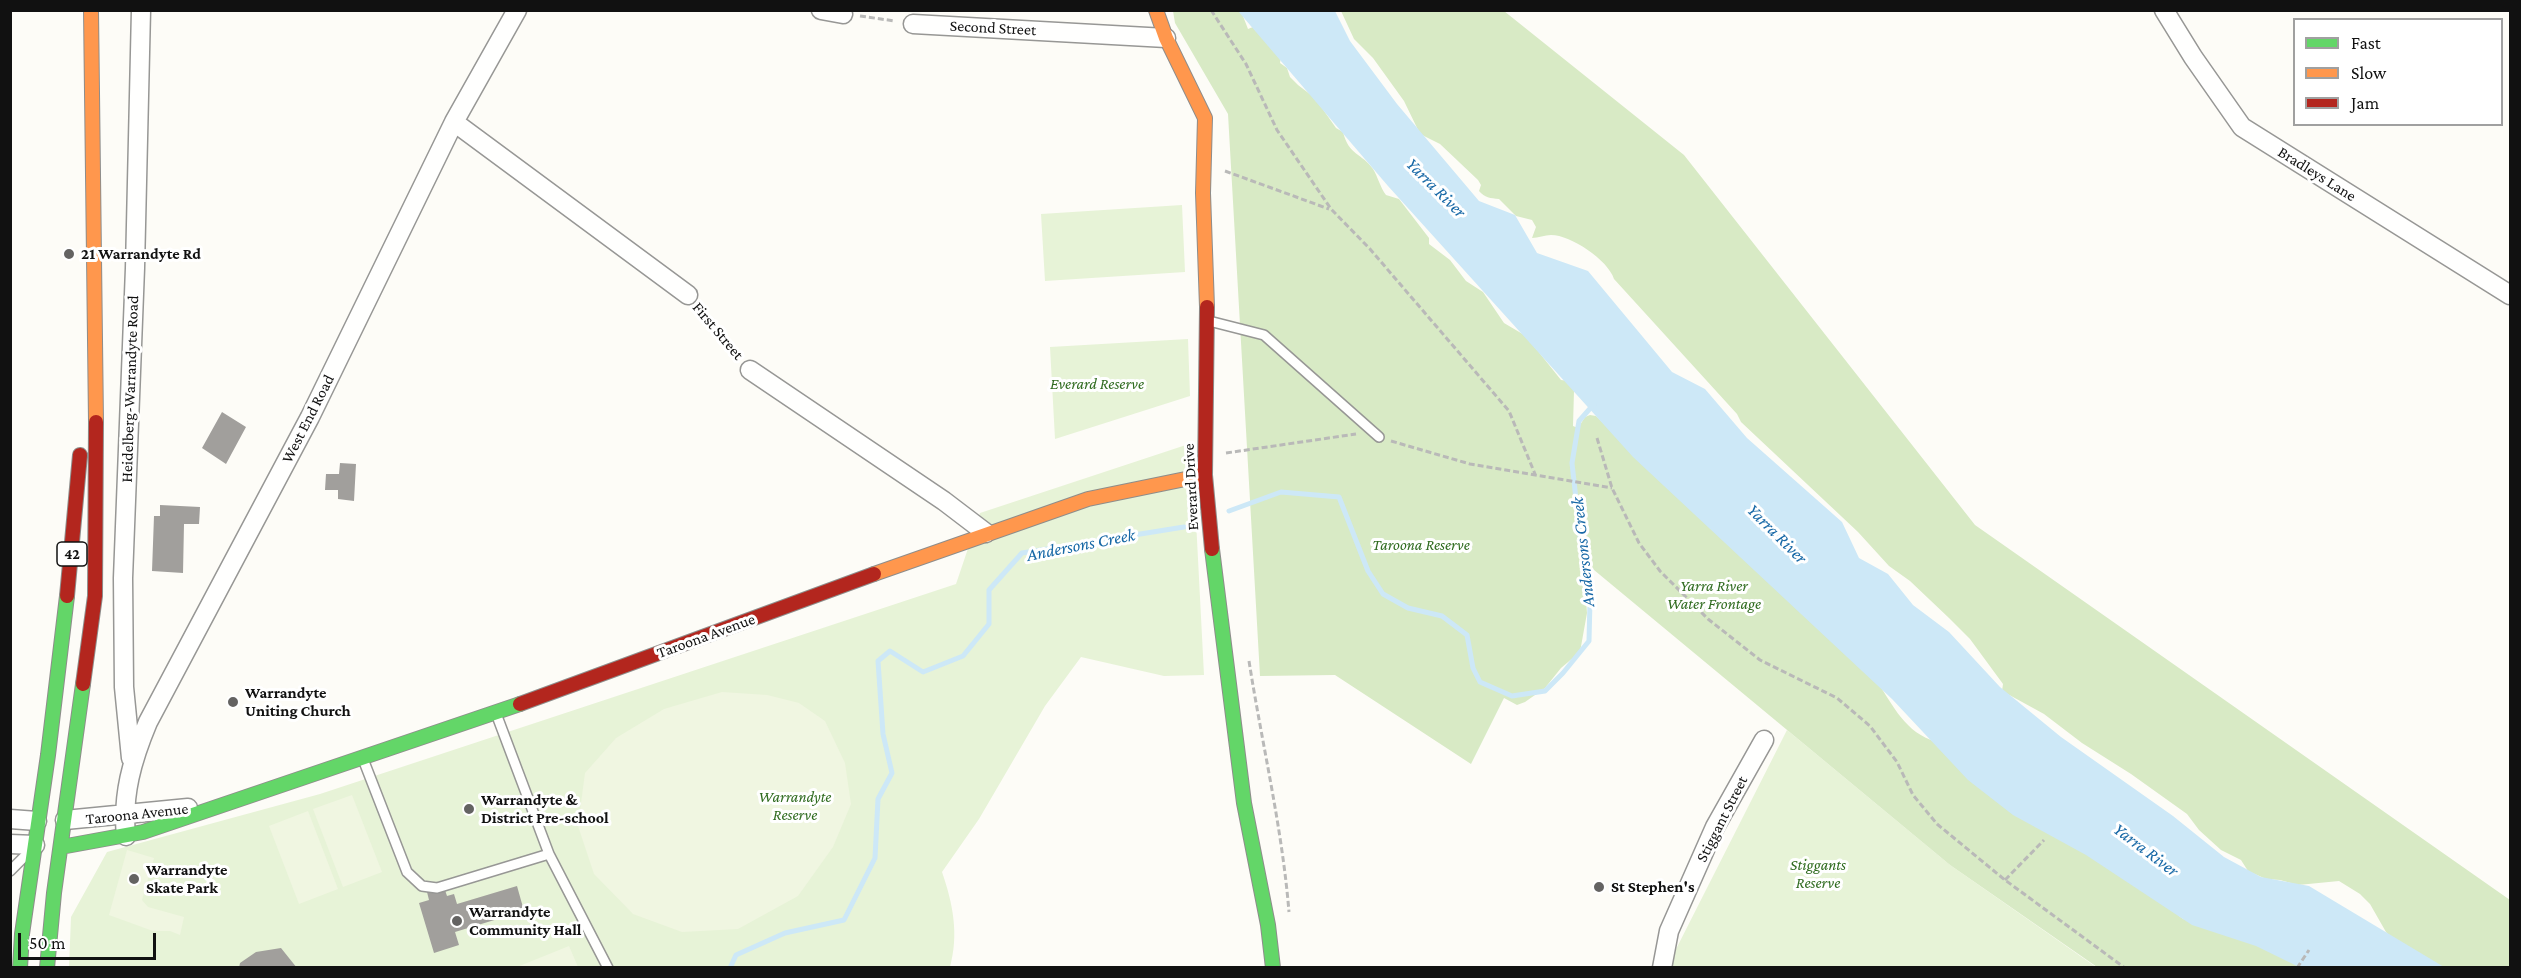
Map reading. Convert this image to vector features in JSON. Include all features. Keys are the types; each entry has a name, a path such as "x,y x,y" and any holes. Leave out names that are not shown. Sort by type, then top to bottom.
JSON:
{"street":[{"name":"Heidelberg-Warrandyte Road","path":"47,968 94,596 97,480 91,10"},
{"name":"Heidelberg-Warrandyte Road","path":"131,766 124,687 123,578 135,268 141,10"},
{"name":"West End Road","path":"126,836 124,815 131,766 148,722 310,417 454,123 517,10"},
{"path":"821,10 843,14"},
{"name":"Everard Drive","path":"1156,10 1166,39 1205,118 1203,193 1207,320 1205,475 1215,577 1244,803 1268,924 1273,968"},
{"name":"Bradleys Lane","path":"2164,10 2193,57 2242,127 2511,295"},
{"name":"Second Street","path":"913,24 1166,39"},
{"name":"First Street","path":"454,123 688,295"},
{"name":"Heidelberg-Warrandyte Road","path":"20,968 22,934 74,541 93,285"},
{"name":"First Street","path":"750,370 945,501 986,533"},
{"name":"Taroona Avenue","path":"35,845 61,846 126,836 164,826 209,808 496,714 986,533 1088,499 1205,475"},
{"name":"Stiggant Street","path":"1662,968 1669,931 1715,827 1764,740"},
{"name":"Taroona Avenue","path":"65,820 209,808"},
{"path":"10,819 65,820"},
{"path":"10,844 35,845"}],"lane":[{"path":"1207,320 1264,335 1376,434"},
{"path":"496,714 549,854 608,968"},
{"path":"363,759 407,872 422,886 437,888 549,854"},
{"path":"10,871 35,845"}],"path":[{"path":"1211,10 1246,64 1276,130 1331,209 1377,257 1509,411 1535,474"},
{"path":"843,14 913,24"},
{"path":"1204,164 1331,209"},
{"name":"First Street","path":"688,295 750,370"},
{"path":"1204,457 1376,434 1470,464 1612,488"},
{"path":"1598,438 1612,488 1639,543 1660,572 1708,619 1760,660 1837,698 1870,726 1897,762 1912,795 1937,824 2005,880 2125,968"},
{"path":"1248,655 1260,736 1285,866 1290,922"},
{"path":"2005,880 2044,840"},
{"path":"2297,968 2309,950"}],"green space":[{"path":"1173,11 1241,11 1248,29 1253,27 1281,57 1280,63 1287,68 1290,77 1315,98 1336,128 1343,132 1352,150 1373,169 1386,195 1399,199 1429,238 1429,244 1450,260 1466,281 1483,292 1504,323 1526,336 1561,380 1569,381 1574,391 1573,426 1578,428 1585,417 1596,416 1874,677 1898,713 1912,729 2157,894 2185,920 2202,921 2311,967 2097,967 1950,865 1588,565 1590,587 1586,599 1587,613 1580,652 1561,668 1545,688 1525,702 1517,705 1504,698 1471,764 1335,675 1260,676 1228,114 1175,23"},
{"path":"1341,11 1504,11 1684,155 1975,525 2510,900 2510,967 2415,967 2386,932 2370,904 2360,894 2339,881 2298,885 2266,879 2248,871 2241,860 2221,850 2199,830 2187,814 2082,743 2044,714 2002,691 2003,684 1970,639 1910,581 1889,566 1858,532 1741,422 1737,414 1614,279 1597,257 1578,244 1559,236 1532,238 1536,227 1532,220 1516,216 1499,199 1483,195 1479,191 1481,185 1478,180 1440,144 1420,134 1404,101 1373,58 1354,39"},
{"path":"1182,205 1185,272 1045,281 1041,214"},
{"name":"Everard Reserve","path":"1188,339 1190,396 1055,439 1050,347"},
{"name":"Warrandyte Reserve","path":"1192,443 1204,675 1164,676 1081,657 1045,706 979,819 942,872 954,919 953,955 950,967 69,968 71,917 107,852 320,794 956,584 980,513"},
{"path":"722,692 767,695 799,703 825,721 845,763 851,804 833,847 798,896 738,929 682,932 633,914 594,874 578,826 585,773 616,738 664,709"},
{"name":"Stiggants Reserve","path":"1787,730 1950,865 2096,967 1671,968 1670,961"},
{"path":"352,795 382,872 343,887 313,809"},
{"path":"308,811 338,889 299,904 269,826"},
{"name":"Warrandyte Skate Park","path":"127,850 154,858 142,900 148,907 184,917 180,935 170,931 153,931 109,915"},
{"path":"569,946 578,967 517,967"}],"water":[{"name":"Yarra River","path":"1238,11 1335,11 1350,41 1397,104 1479,201 1515,215 1537,253 1588,271 1672,372 1705,389 1747,438 1842,522 1859,558 1888,574 1913,605 1949,632 2000,687 2061,737 2173,816 2224,857 2261,877 2309,886 2444,967 2299,967 2256,946 2192,925 2086,855 2013,815 1968,780 1892,699 1633,457 1388,186"}],"building":[{"path":"222,412 246,427 226,464 202,448"},
{"path":"340,463 356,464 354,501 338,499 338,490 325,490 326,474 339,474"},
{"path":"160,505 200,507 199,524 184,524 183,573 152,571 154,516 160,516"},
{"name":"Warrandyte Community Hall","path":"517,886 524,911 455,932 459,945 434,953 419,903 429,900 427,892 444,887 447,896 454,894 457,904"},
{"path":"281,948 297,968 239,968 240,963 256,952"}],"waterway":[{"name":"Andersons Creek","path":"1229,511 1281,492 1339,497 1368,571 1383,594 1408,608 1442,616 1467,635 1473,668 1480,682 1512,696 1545,691 1589,641 1590,600 1584,572 1572,463 1579,421 1594,404"},
{"name":"Andersons Creek","path":"730,968 736,955 785,933 844,920 875,858 878,799 892,773 883,734 878,661 890,651 923,672 963,656 989,624 989,590 1022,553 1184,527"}],"traffic: fast":[{"path":"1212,549 1244,803 1268,925 1273,968"},
{"path":"20,968 22,934 48,755 67,596"},
{"path":"47,968 54,893 83,684"},
{"path":"61,847 143,832 520,704"}],"traffic: slow":[{"path":"91,10 96,422"},
{"path":"1156,10 1166,38 1205,118 1203,193 1207,307"},
{"path":"874,574 1088,499 1205,475"}],"traffic: jam":[{"path":"1207,307 1205,475 1212,549"},
{"path":"83,684 95,596 96,422"},
{"path":"67,596 80,455"},
{"path":"520,704 874,574"}],"place":[{"name":"21 Warrandyte Rd","path":"69,254"},
{"name":"Warrandyte Uniting Church","path":"233,702"},
{"name":"Warrandyte & District Pre-school","path":"469,809"},
{"name":"Warrandyte Skate Park","path":"134,879"},
{"name":"St Stephen's","path":"1599,887"},
{"name":"Warrandyte Community Hall","path":"457,921"}],"park label":[{"name":"Taroona Reserve","path":"1421,545"},
{"name":"Yarra River Water Frontage","path":"1714,595"}]}
